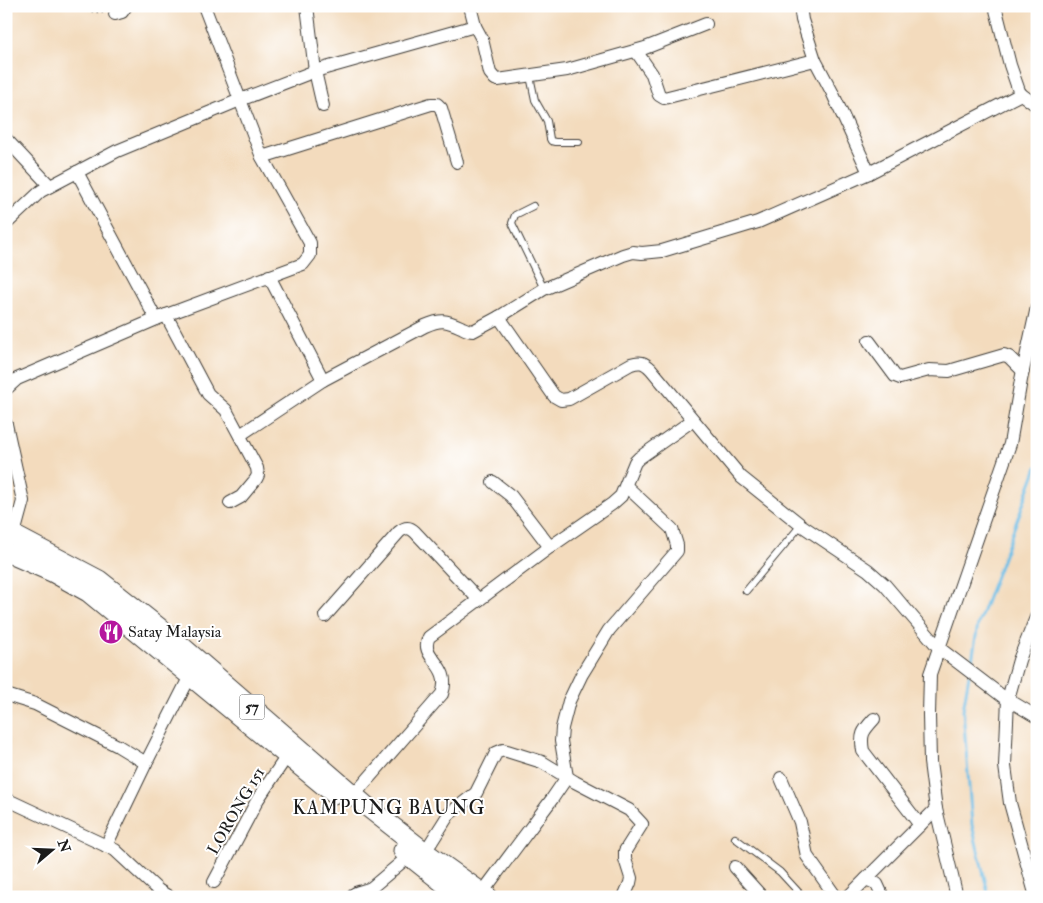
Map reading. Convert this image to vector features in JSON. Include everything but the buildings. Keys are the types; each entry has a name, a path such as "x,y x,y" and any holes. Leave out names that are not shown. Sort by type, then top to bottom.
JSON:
{"main road":[{"name":"57","path":"10,533 99,580 171,637 354,795 461,897"},
{"name":"57","path":"6,552 52,572 88,592 287,756 417,854 485,895"}],"street":[{"path":"115,14 122,12 126,6"},
{"path":"6,388 17,379 161,317 303,264 310,255 310,243 262,157 204,6"},
{"path":"307,6 315,71 323,106"},
{"path":"470,6 475,26 482,37 490,73 495,79 502,80 567,70 636,51 706,24"},
{"path":"802,6 802,20 815,60 832,92 869,173"},
{"path":"995,6 1010,65 1022,95 1037,106"},
{"path":"6,224 41,191 117,151 315,71 475,26"},
{"path":"636,51 652,74 658,93 664,98 815,60"},
{"path":"240,435 323,380 425,326 437,321 444,321 473,331 544,289 633,252 662,251 758,222 869,173 1022,95 1037,92"},
{"path":"262,157 431,104 437,104 440,108 457,162"},
{"path":"6,139 50,186"},
{"path":"77,172 208,394 226,410 257,468 258,475 256,479 241,497 230,503"},
{"path":"269,276 323,380"},
{"path":"957,897 936,810 930,762 930,674 942,650 1010,444 1037,307"},
{"path":"499,317 554,396 561,400 569,399 631,364 645,363 741,477 801,525 868,570 885,585 942,650 1005,698 1037,717"},
{"path":"869,341 895,376 900,378 929,370 948,371 1004,355 1009,357 1023,371"},
{"path":"354,795 442,694 444,676 442,670 426,648 429,638 550,547 612,504 621,496 633,467 639,458 693,420"},
{"path":"6,424 23,503 10,533"},
{"path":"493,482 511,496 550,547"},
{"path":"485,895 567,777 562,750 562,728 566,709 582,674 609,630 676,553 678,548 671,528 626,486"},
{"path":"325,616 399,532 407,528 416,532 479,600"},
{"path":"1036,897 1010,803 1005,766 1005,698 1037,615"},
{"path":"106,846 190,676"},
{"path":"6,694 35,704 118,746 146,763"},
{"path":"874,719 863,730 861,740 863,751 920,825"},
{"path":"351,897 357,892 371,888 417,854 449,814 476,793 494,756 499,751 507,751 542,762 629,810 642,824 625,851 625,859 631,878 624,897"},
{"name":"LORONG 151","path":"214,882 258,799 287,756"},
{"path":"781,778 800,822 807,856 836,897"},
{"path":"6,799 115,850 159,894"},
{"path":"848,897 936,810"},
{"path":"735,867 762,897"},
{"path":"866,879 877,884 884,897"}],"lane":[{"path":"530,76 535,100 547,121 551,141 579,142"},
{"path":"533,206 515,215 512,223 544,289"},
{"path":"746,591 801,525"},
{"path":"735,838 782,874 802,897"}],"path":[{"path":"78,6 88,12 115,14"}],"waterway":[{"path":"971,667 978,624 1037,467"},
{"path":"969,675 963,710 972,825 989,897"}],"place":[{"name":"Satay Malaysia","path":"111,632"}],"district":[{"name":"KAMPUNG BAUNG","path":"389,808"}]}
